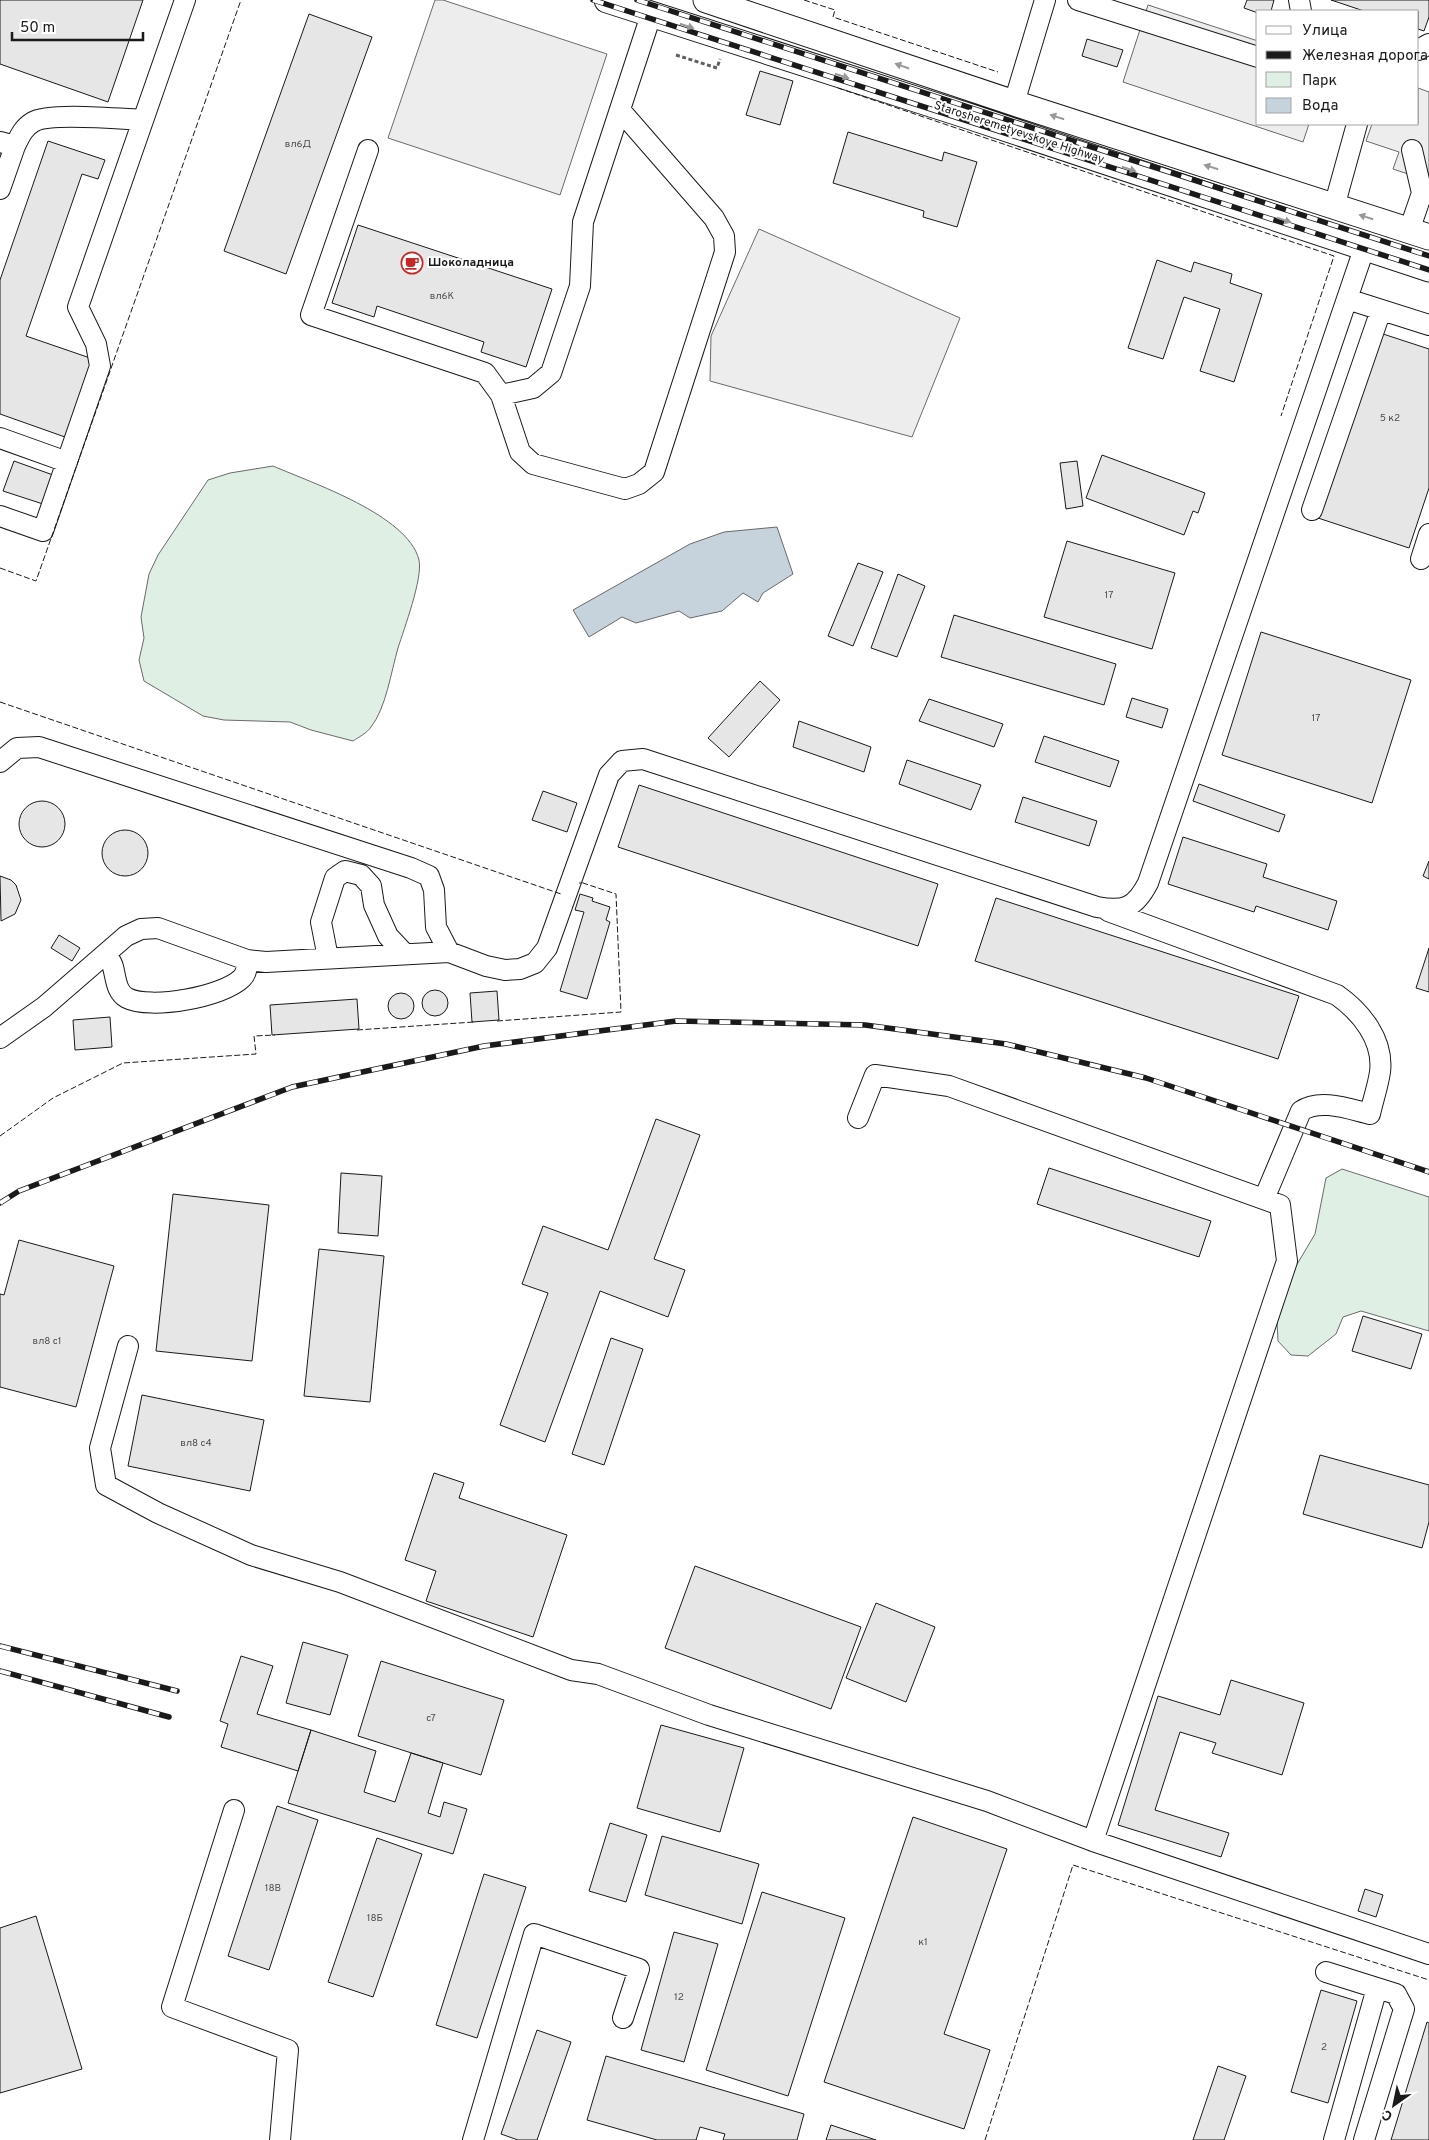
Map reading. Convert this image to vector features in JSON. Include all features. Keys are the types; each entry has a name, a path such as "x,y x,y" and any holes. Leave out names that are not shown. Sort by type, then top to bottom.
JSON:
{"main road":[{"name":"Starosheremetyevskoye Highway","path":"607,0 1365,246 1429,269"},
{"path":"706,0 1014,103 1411,232"}],"street":[{"path":"0,516 43,531 100,366 96,344 78,307 184,0"},
{"path":"1014,103 1045,0"},
{"path":"1078,0 1256,56"},
{"path":"501,395 533,388 551,372 580,286 583,222 651,14"},
{"path":"368,150 312,315 485,373 501,395 520,452 533,464 625,488 639,484 654,472 725,252 724,236 714,218 620,110"},
{"path":"0,189 7,144 34,120 52,117 143,120"},
{"path":"1334,207 1357,125"},
{"path":"1409,155 1422,193 1411,232"},
{"path":"1097,907 1115,911 1130,906 1140,898 1148,883 1365,246"},
{"path":"1347,299 1429,326"},
{"path":"1312,510 1381,310"},
{"path":"0,438 67,462"},
{"path":"1421,559 1429,534"},
{"path":"0,762 17,748 39,746 411,868 429,876 434,890 436,927 449,952"},
{"path":"0,1038 44,1007 126,936 141,929 158,928 247,960 266,962 449,952 486,966 505,970 520,969 535,963 547,948 608,775 622,761 643,759 1097,907 1337,995 1352,1006 1364,1020 1371,1032 1378,1052 1380,1071 1370,1114 1318,1105 1309,1106 1301,1111 1264,1199"},
{"path":"328,958 321,922 335,878 345,871 361,874 371,886 374,905 388,936 404,953"},
{"path":"106,954 113,966 117,986 126,998 140,1002 192,1000 216,993 242,978 246,973 247,960"},
{"path":"858,1118 875,1075 949,1086 1280,1204 1287,1261 1093,1840"},
{"path":"128,1346 100,1448 106,1485 158,1513 251,1555 340,1582 571,1670 598,1674 709,1715 987,1802 1429,1954"},
{"path":"234,1810 172,2007 288,2050 280,2140"},
{"path":"473,2140 534,1934 639,1969 623,2018"},
{"path":"1326,1972 1396,1994 1404,2009 1364,2140"},
{"path":"1334,2140 1377,1988"}],"path":[{"path":"676,55 709,65"}],"green space":[{"path":"273,466 333,491 378,515 397,529 411,544 419,560 416,591 381,710 371,727 353,741 311,730 290,722 224,720 203,716 144,681 139,660 144,638 141,617 149,574 158,555 208,480 230,473"},
{"path":"1342,1169 1429,1197 1429,1331 1361,1311 1343,1317 1336,1334 1308,1356 1291,1355 1278,1341 1277,1321 1296,1266 1315,1234 1326,1178"}],"shaded area":[{"path":"435,0 443,0 607,54 560,195 388,138"},
{"path":"1148,5 1256,40 1256,125 1309,125 1303,142 1123,82"},
{"path":"1419,88 1429,92 1429,181 1393,169 1399,152 1366,141 1372,125 1419,125"},
{"path":"759,229 960,318 912,437 710,381 711,336"}],"water":[{"path":"777,527 793,574 763,593 758,602 743,593 722,611 690,618 679,611 636,623 622,617 589,637 573,610 690,544 724,532"}],"building":[{"path":"0,0 143,0 108,102 0,64"},
{"path":"1247,0 1274,0 1271,10 1256,10 1256,12 1244,8"},
{"path":"1331,0 1429,0 1429,17 1424,31 1419,29 1419,10 1361,10"},
{"path":"309,14 372,37 286,274 224,251"},
{"path":"1087,39 1123,50 1117,67 1082,56"},
{"path":"760,71 793,81 780,125 746,115"},
{"path":"848,132 942,161 944,152 977,162 957,227 923,217 924,211 833,183"},
{"path":"48,141 105,160 98,179 82,174 26,336 93,359 65,437 0,414 0,280"},
{"path":"358,225 552,289 526,367 481,352 484,342 377,306 374,317 332,303"},
{"path":"1157,260 1191,272 1194,262 1232,274 1230,283 1262,294 1234,382 1200,371 1220,309 1184,297 1163,359 1128,348"},
{"path":"1380,333 1429,349 1429,488 1409,548 1318,518"},
{"path":"1102,455 1205,493 1198,513 1193,511 1184,535 1086,498"},
{"path":"14,461 53,475 43,504 3,491"},
{"path":"1077,461 1083,506 1066,509 1060,463"},
{"path":"1067,541 1175,573 1152,649 1044,617"},
{"path":"858,563 883,572 853,646 828,636"},
{"path":"898,574 925,586 897,657 871,648"},
{"path":"954,615 1116,664 1104,705 941,657"},
{"path":"1261,632 1411,680 1372,803 1222,755"},
{"path":"760,681 780,700 729,757 708,738"},
{"path":"1132,698 1168,709 1162,728 1126,717"},
{"path":"929,699 1003,724 994,747 919,721"},
{"path":"799,721 871,747 864,772 793,747"},
{"path":"1044,736 1119,761 1110,787 1035,762"},
{"path":"907,760 981,785 971,810 899,784"},
{"path":"1199,784 1285,815 1279,832 1193,801"},
{"path":"639,785 938,884 918,946 618,847"},
{"path":"543,791 577,803 567,832 532,820"},
{"path":"1023,797 1097,821 1089,846 1015,822"},
{"path":"42,801 55,805 61,811 65,824 61,837 55,843 42,847 29,843 23,837 19,824 23,811 29,805"},
{"path":"125,830 138,834 144,840 148,853 144,866 138,872 125,876 112,872 106,866 102,853 106,840 112,834"},
{"path":"1183,837 1267,864 1263,877 1337,901 1328,930 1256,906 1254,912 1168,884"},
{"path":"1429,861 1429,879 1423,876"},
{"path":"0,876 11,880 16,885 21,900 15,914 1,921"},
{"path":"580,894 593,898 592,901 610,907 606,920 610,922 587,999 560,991 584,912 575,910"},
{"path":"996,898 1299,996 1278,1059 975,961"},
{"path":"59,935 80,948 72,961 51,948"},
{"path":"1429,948 1429,992 1416,988"},
{"path":"435,990 444,994 448,1003 444,1012 435,1016 426,1012 422,1003 426,994"},
{"path":"497,991 499,1020 472,1022 470,993"},
{"path":"401,993 410,997 414,1006 410,1015 401,1019 392,1015 388,1006 392,997"},
{"path":"357,999 359,1029 272,1035 270,1005"},
{"path":"110,1017 112,1047 75,1050 73,1020"},
{"path":"656,1119 700,1135 654,1259 685,1270 668,1317 600,1291 545,1442 500,1425 548,1293 522,1284 543,1226 608,1250"},
{"path":"1049,1168 1211,1221 1199,1257 1037,1204"},
{"path":"341,1173 382,1176 378,1236 338,1233"},
{"path":"173,1194 269,1205 252,1361 156,1351"},
{"path":"19,1240 114,1266 76,1407 0,1387 0,1294 4,1295"},
{"path":"319,1249 384,1256 370,1402 304,1396"},
{"path":"1363,1316 1422,1334 1411,1369 1352,1351"},
{"path":"611,1338 643,1349 604,1465 572,1454"},
{"path":"142,1395 264,1420 250,1491 128,1466"},
{"path":"1320,1455 1429,1485 1429,1522 1422,1548 1303,1514"},
{"path":"434,1473 464,1483 459,1498 567,1535 533,1637 426,1601 436,1571 405,1560"},
{"path":"695,1566 861,1627 831,1709 665,1648"},
{"path":"876,1603 935,1627 906,1702 846,1678"},
{"path":"303,1642 348,1655 330,1715 286,1703"},
{"path":"241,1656 273,1666 257,1714 311,1730 298,1771 221,1747 228,1724 220,1721"},
{"path":"381,1661 504,1700 481,1775 358,1736"},
{"path":"1231,1680 1304,1703 1282,1775 1212,1753 1216,1743 1180,1732 1155,1810 1229,1833 1221,1857 1118,1825 1158,1696 1220,1715"},
{"path":"661,1725 744,1748 720,1832 637,1808"},
{"path":"311,1730 376,1751 364,1792 395,1802 411,1753 443,1763 428,1813 440,1817 444,1802 467,1809 453,1854 288,1803"},
{"path":"277,1806 318,1820 269,1970 228,1956"},
{"path":"913,1817 1007,1849 944,2034 990,2050 964,2129 824,2082"},
{"path":"610,1823 647,1835 626,1902 589,1891"},
{"path":"662,1836 759,1864 742,1924 645,1895"},
{"path":"377,1838 422,1854 373,1997 328,1982"},
{"path":"484,1874 526,1887 477,2038 436,2025"},
{"path":"1365,1889 1383,1895 1376,1917 1358,1911"},
{"path":"762,1892 845,1918 788,2096 706,2070"},
{"path":"36,1916 82,2069 0,2093 0,1928"},
{"path":"674,1932 718,1944 684,2062 641,2050"},
{"path":"1321,1990 1357,2001 1328,2103 1291,2092"},
{"path":"1427,2022 1429,2023 1429,2140 1391,2140"},
{"path":"537,2030 571,2042 537,2140 518,2140 501,2134"},
{"path":"606,2056 804,2114 797,2140 723,2140 725,2134 700,2127 696,2140 657,2140 587,2120"},
{"path":"1218,2066 1246,2076 1224,2140 1193,2140"},
{"path":"831,2125 876,2140 826,2140"}],"railway":[{"path":"593,0 1429,270"},
{"path":"637,0 1429,256"},
{"path":"0,1203 19,1191 292,1087 484,1046 676,1021 865,1025 1006,1044 1146,1078 1429,1172"},
{"path":"0,1646 177,1691"},
{"path":"0,1671 169,1717"}],"fence":[{"path":"0,568 36,581 241,0"},
{"path":"804,0 835,10 833,17 998,72"},
{"path":"838,88 1334,256 1281,416"},
{"path":"0,702 561,894"},
{"path":"497,1021 621,1012 616,894 580,882 580,884"},
{"path":"357,1030 474,1022"},
{"path":"0,1136 53,1098 123,1063 256,1054 254,1036 275,1035"},
{"path":"985,2140 1073,1865 1429,1980"}],"place":[{"name":"Шоколадница","path":"412,263"}]}
